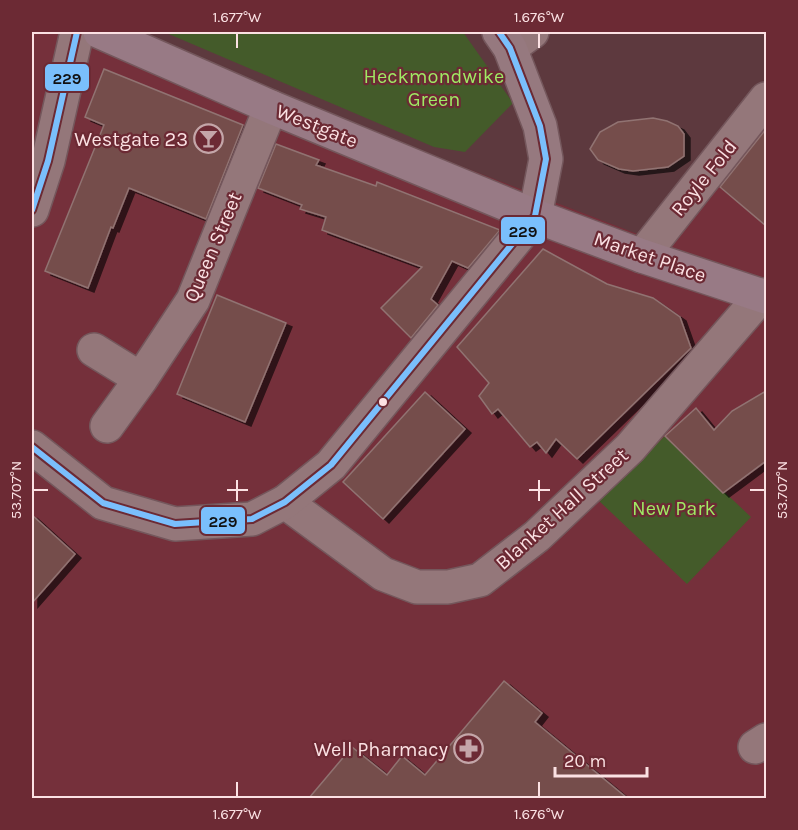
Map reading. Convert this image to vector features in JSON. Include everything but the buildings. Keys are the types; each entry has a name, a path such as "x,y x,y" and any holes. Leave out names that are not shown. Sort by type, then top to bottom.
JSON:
{"main road":[{"name":"Westgate","path":"100,32 271,107 535,216"},
{"path":"514,37 540,126 546,159 535,216"},
{"name":"Market Place","path":"535,216 642,256 764,296"}],"street":[{"path":"32,210 48,161 77,32"},
{"name":"Royle Fold","path":"642,256 766,99"},
{"name":"Queen Street","path":"107,426 193,300 271,107"},
{"path":"32,447 103,503 175,524 252,519 285,502 331,465 535,216"},
{"name":"Blanket Hall Street","path":"285,502 383,574 417,587 448,587 480,580 537,536 630,448 764,296"},
{"path":"94,350 141,379"}],"shaded area":[{"path":"32,32 111,32 661,243 766,112 766,798 32,798 32,210 48,161 32,156"}],"green space":[{"name":"Heckmondwike Green","path":"164,32 463,32 513,103 465,152 434,147"},
{"name":"New Park","path":"665,436 751,517 687,584 598,500"}],"transit line":[{"name":"229","path":"32,210 48,161 77,32"},
{"name":"229","path":"32,447 103,503 175,524 252,519 285,502 331,465 535,216 546,159 540,126 510,48 499,32"}],"place":[{"name":"Westgate 23","path":"209,139"},
{"name":"Well Pharmacy","path":"469,749"}]}
